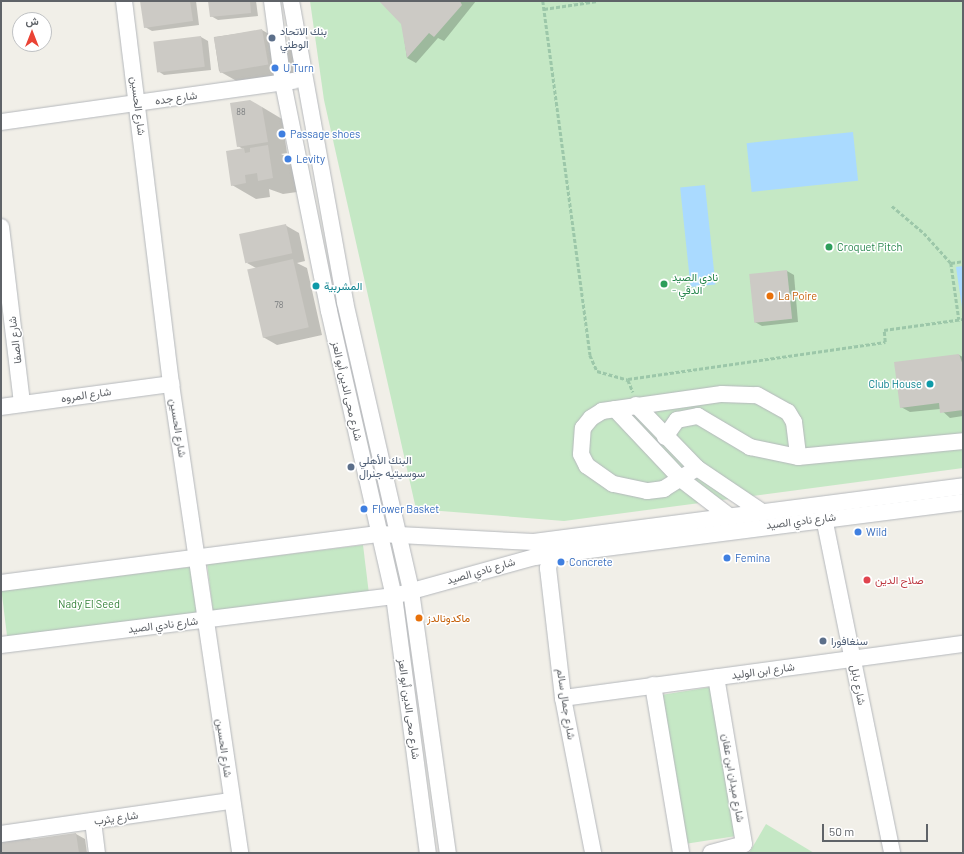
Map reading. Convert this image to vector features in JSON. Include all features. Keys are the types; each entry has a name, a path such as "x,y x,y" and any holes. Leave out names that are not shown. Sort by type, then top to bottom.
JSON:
{"street":[{"name":"شارع الحسين","path":"124,1 138,103 171,384 198,558 240,853"},
{"name":"شارع محى الدين أبو العز","path":"272,1 283,83 329,311 394,596 428,853"},
{"name":"شارع محى الدين أبو العز","path":"291,1 303,80 345,302 401,534 411,591 448,853"},
{"name":"شارع جده","path":"1,122 303,80"},
{"name":"شارع الصفا","path":"1,227 22,404"},
{"name":"شارع المروه","path":"1,407 171,384"},
{"path":"697,468 682,480 664,489 631,489 601,478 587,466 581,454 583,428 591,418 615,409 636,405 722,394 757,396 788,412 794,422 798,457"},
{"path":"636,405 665,438 697,468 762,512"},
{"path":"615,409 682,480 729,516"},
{"path":"665,438 677,420 698,416 750,447 798,457 963,441"},
{"name":"شارع نادي الصيد","path":"1,583 380,534 401,534 525,543 963,486"},
{"name":"شارع نادي الصيد","path":"1,645 394,596 552,554 824,518 963,502"},
{"name":"شارع بابل","path":"824,518 892,853"},
{"name":"شارع جمال سالم","path":"552,554 548,568 563,698 593,853"},
{"name":"شارع ابن الوليد","path":"563,698 963,644"},
{"name":"شارع ميدان ابن عفان","path":"711,853 744,844 716,677"},
{"path":"653,685 681,853"},
{"name":"شارع يثرب","path":"1,834 232,801"},
{"path":"92,821 97,853"}],"path":[{"path":"543,1 590,355 602,374 628,380 885,342 884,330 963,319"},
{"path":"544,9 597,1"},
{"path":"892,206 924,232 951,262 959,319"},
{"path":"951,262 963,261"},
{"path":"628,380 636,405"}],"green space":[{"name":"نادي الصيد - الدقي","path":"310,1 963,1 963,468 564,521 416,509 324,100"},
{"path":"363,545 369,592 213,611 207,564"},
{"name":"Nady El Seed","path":"191,567 197,617 8,640 1,590"},
{"path":"711,687 735,836 686,844 663,695"},
{"path":"766,824 814,853 749,853"}],"water":[{"path":"853,132 858,181 752,192 747,143"},
{"path":"705,185 715,284 691,287 680,188"},
{"path":"963,266 963,314 956,267"}],"building":[{"path":"140,1 190,1 193,21 144,28"},
{"path":"208,1 250,1 251,13 210,17"},
{"path":"379,1 460,1 462,5 434,37 429,33 407,58 401,24"},
{"path":"262,29 268,64 220,73 214,38"},
{"path":"201,36 205,67 157,73 153,42"},
{"path":"250,100 262,107 268,142 237,147 230,103"},
{"path":"268,145 273,178 258,181 257,173 245,175 246,183 231,186 226,151 244,148 245,153 250,152 250,148"},
{"path":"286,224 292,253 245,263 239,234"},
{"path":"293,259 309,327 263,338 247,270"},
{"name":"La Poire","path":"787,270 792,319 754,323 749,274"},
{"name":"Club House","path":"959,354 963,365 963,410 940,413 939,403 900,408 894,362"},
{"path":"76,833 79,853 1,853 1,839 25,835 26,840"}],"place":[{"name":"بنك الاتحاد الوطني","path":"272,38"},
{"name":"U Turn","path":"275,68"},
{"name":"Passage shoes","path":"282,134"},
{"name":"Levity","path":"288,159"},
{"name":"Croquet Pitch","path":"829,247"},
{"name":"نادي الصيد - الدقي","path":"664,284"},
{"name":"المشربية","path":"316,286"},
{"name":"La Poire","path":"770,296"},
{"name":"Club House","path":"930,384"},
{"name":"البنك الأهلي سوسيتيه جنرال","path":"351,467"},
{"name":"Flower Basket","path":"364,509"},
{"name":"Wild","path":"858,532"},
{"name":"Femina","path":"727,558"},
{"name":"Concrete","path":"561,562"},
{"name":"صلاح الدين","path":"867,580"},
{"name":"ماكدونالدز","path":"419,618"},
{"name":"سنغافورا","path":"823,641"}]}
